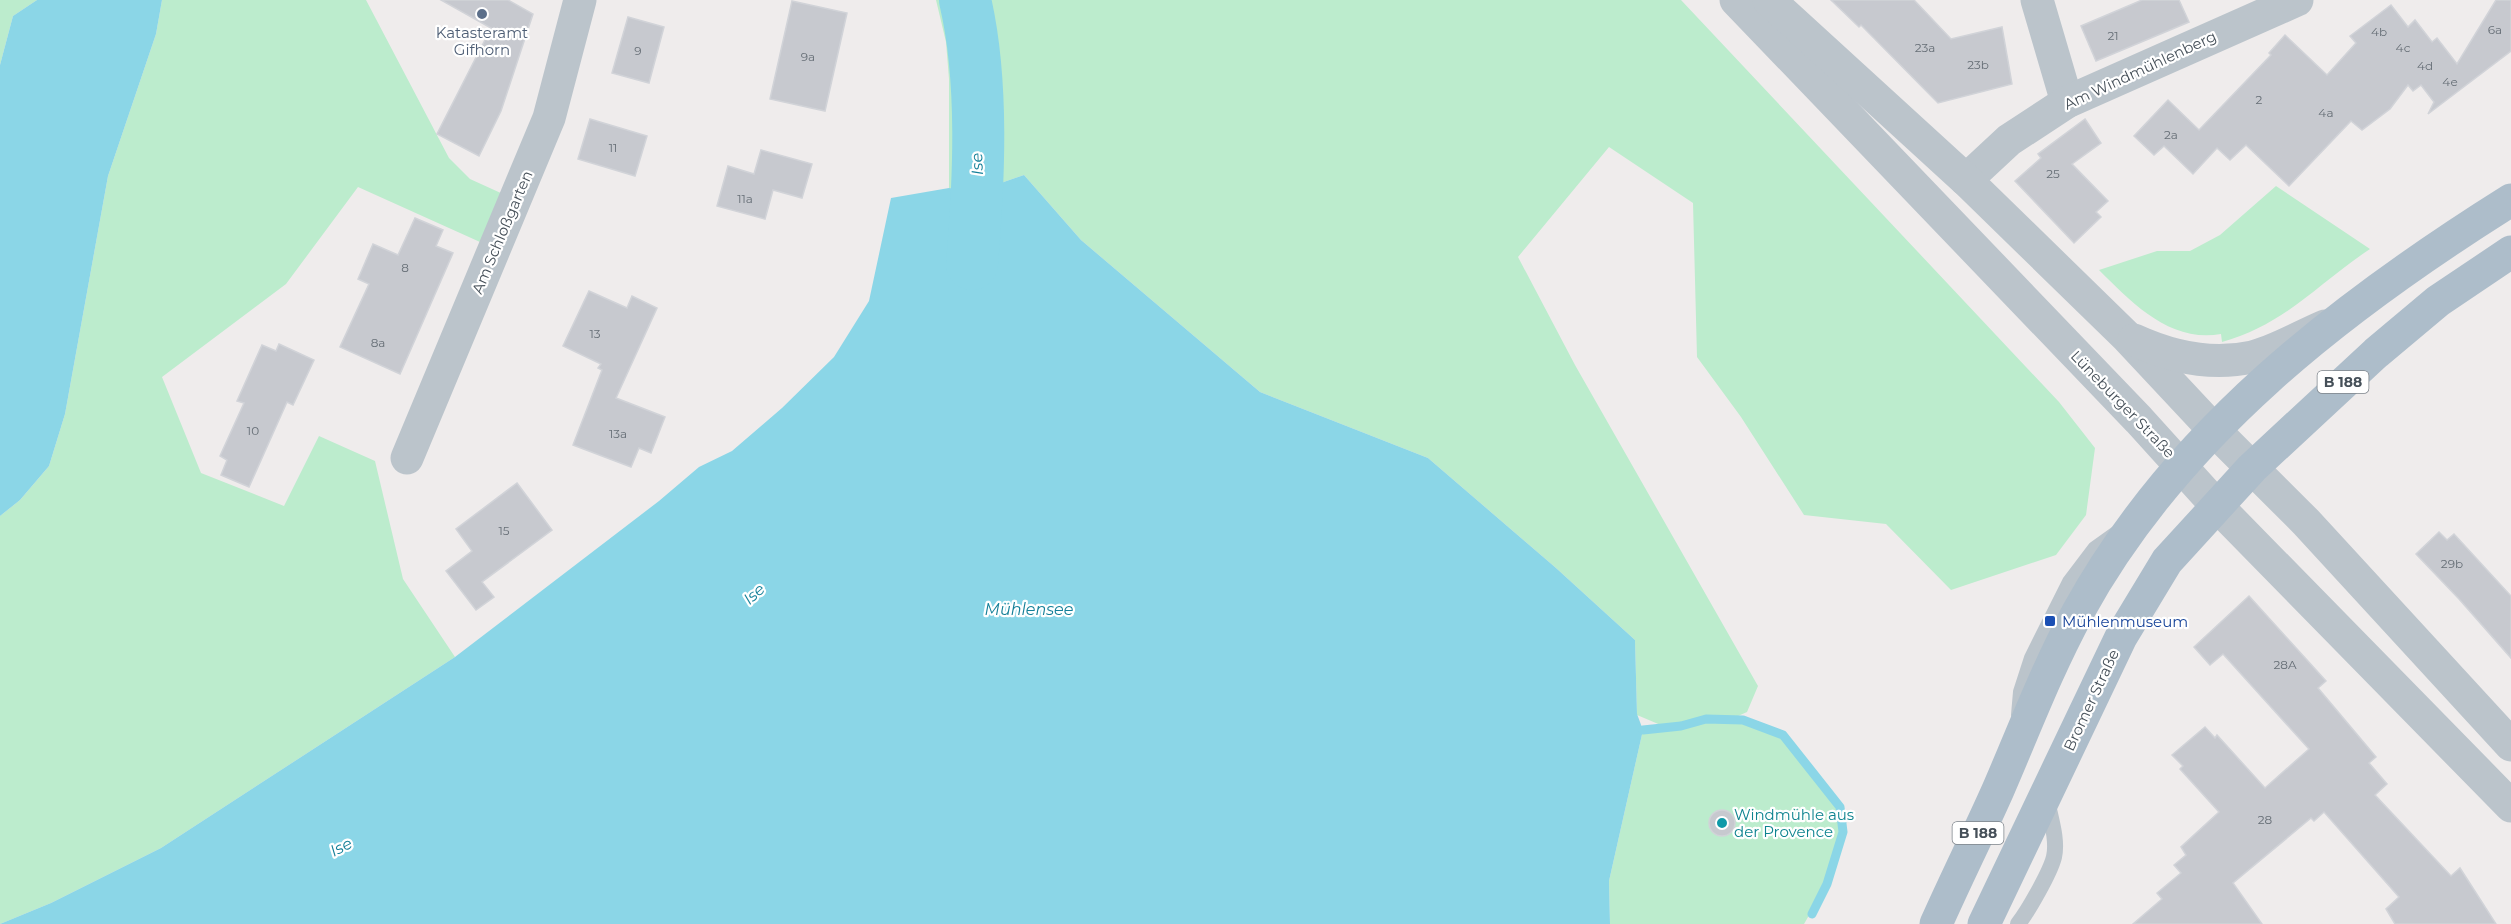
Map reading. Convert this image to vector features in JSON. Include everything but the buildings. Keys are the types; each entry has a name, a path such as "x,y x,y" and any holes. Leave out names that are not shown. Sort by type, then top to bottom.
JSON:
{"main road":[{"name":"B 188","path":"1936,924 2078,612 2141,516 2214,430 2263,383 2332,323 2394,277 2511,200"},
{"name":"B 188","path":"2252,468 2376,352 2438,301 2511,252"},
{"name":"Bromer Straße","path":"1984,924 2121,637 2167,561 2252,468"}],"street":[{"name":"Am Schloßgarten","path":"407,458 549,118 580,0"},
{"name":"Lüneburger Straße","path":"1736,0 2182,466 2216,505 2511,807"},
{"path":"1769,0 1966,180 2127,337 2214,430 2296,512 2511,745"},
{"path":"2037,0 2067,102"},
{"name":"Am Windmühlenberg","path":"1966,180 2009,140 2067,102 2297,0"},
{"path":"2127,337 2156,350 2187,358 2219,361 2254,357 2332,323"}],"lane":[{"path":"2018,924 2029,910 2054,856 2053,830 2046,796"}],"green space":[{"path":"0,0 37,0 13,16 0,65"},
{"path":"162,0 366,0 449,158 470,179 503,194 480,242 358,187 286,284 162,377 201,473 284,506 319,436 375,461 403,579 455,657 161,848 51,903 0,924 0,516 20,500 49,466 65,414 108,176 156,34"},
{"path":"936,0 1681,0 2059,402 2095,448 2086,515 2056,555 1951,590 1886,524 1804,515 1741,417 1697,357 1693,203 1609,147 1518,257 1575,365 1758,686 1747,712 1729,720 1743,720 1783,735 1840,807 1843,832 1836,857 1827,884 1804,924 1610,924 1609,881 1643,730 1663,726 1637,715 1635,640 1556,568 1428,458 1260,392 1081,240 1024,175 978,191 949,188 949,79 946,42"},
{"path":"2276,186 2370,249 2300,302 2265,325 2222,342 2221,334 2202,335 2185,332 2153,318 2099,270 2157,251 2190,251 2220,235"}],"water":[{"path":"37,0 162,0 156,34 108,176 65,414 49,466 20,500 0,516 0,65 13,16"},
{"name":"Mühlensee","path":"1024,175 1081,240 1260,392 1428,458 1556,568 1635,640 1637,714 1643,730 1609,881 1610,924 0,924 51,903 161,848 455,657 659,501 699,467 732,451 782,408 834,357 869,301 891,198 949,188 978,191"}],"waterway":[{"name":"Ise","path":"965,0 975,64 978,131 977,199 972,264"},
{"path":"1643,730 1681,726 1706,719 1743,720 1783,735 1840,807 1843,832 1827,884 1812,914"}],"place":[{"name":"Katasteramt Gifhorn","path":"482,14"},
{"name":"Mühlenmuseum","path":"2050,621"},
{"name":"Windmühle aus der Provence","path":"1722,823"}]}
